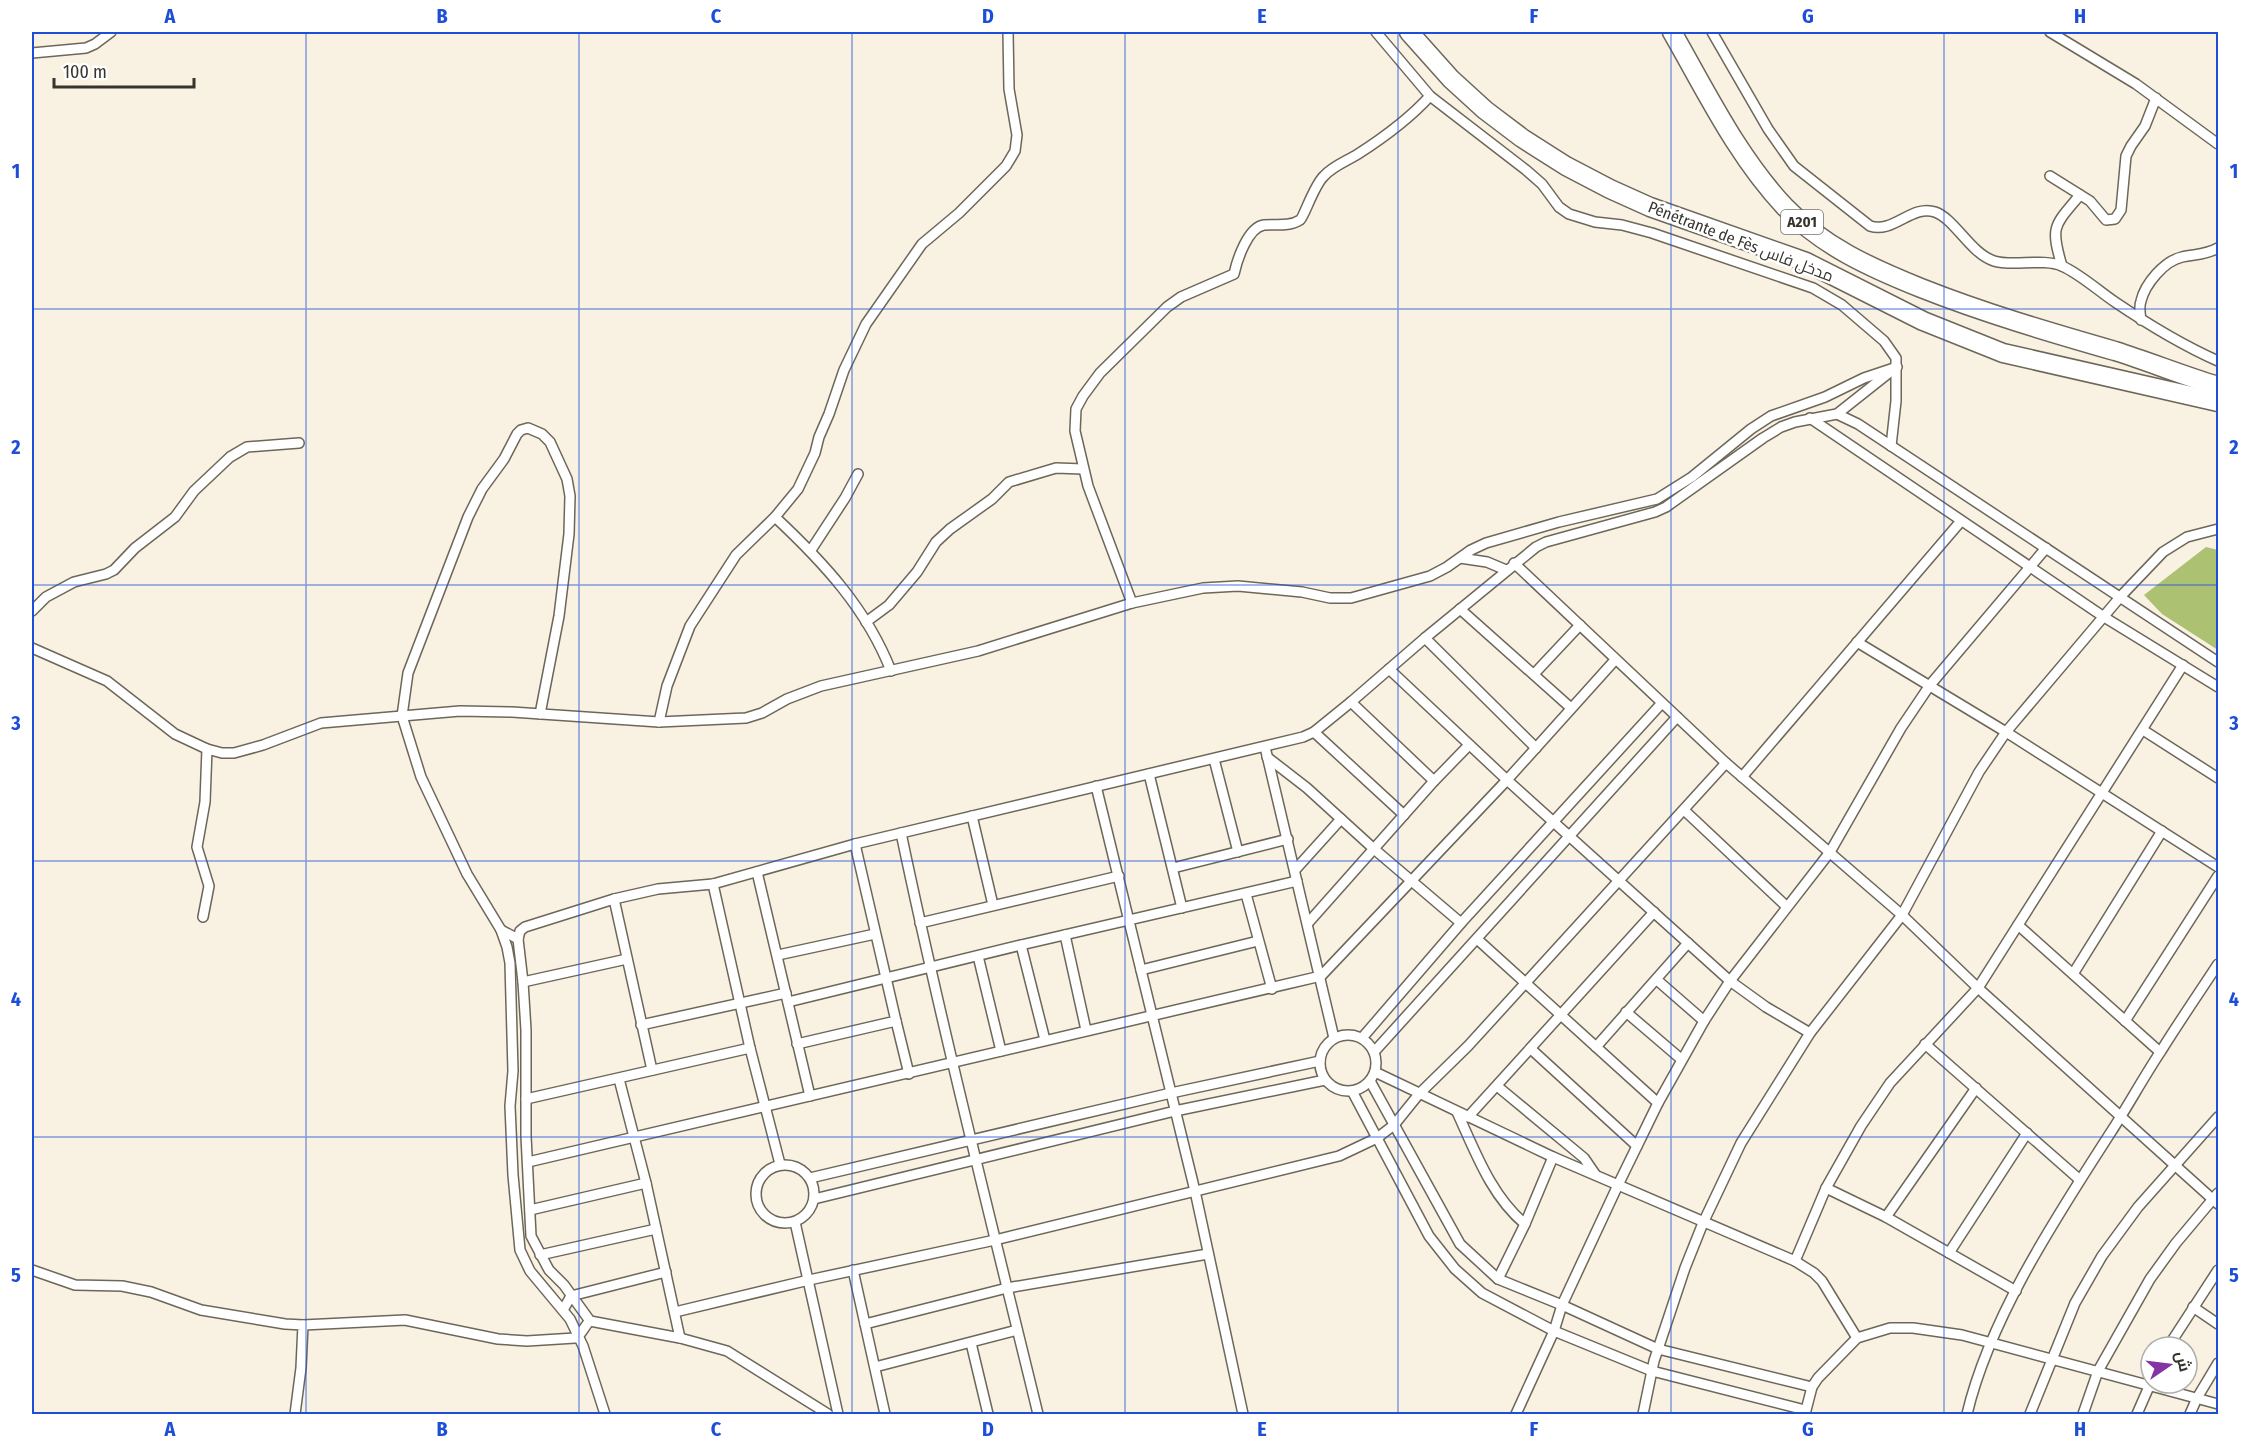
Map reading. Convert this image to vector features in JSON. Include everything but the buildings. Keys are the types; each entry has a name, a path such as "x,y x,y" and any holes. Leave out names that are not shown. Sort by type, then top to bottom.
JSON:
{"highway":[{"name":"Pénétrante de Fès مدخل فاس","path":"1408,32 1451,79 1494,117 1566,166 1610,189 1650,207 1806,262 1923,321 2003,352 2218,402"},
{"name":"Pénétrante de Fès مدخل فاس","path":"1672,32 1739,147 1763,181 1785,207 1827,242 1876,269 1937,294 2010,320 2118,352 2218,386"}],"street":[{"path":"32,53 86,48 111,32"},
{"path":"659,722 668,686 690,626 736,555 792,498 806,475 844,370 866,324 922,244 959,213 1006,166 1015,151 1017,135 1009,89 1008,32"},
{"path":"1376,32 1430,96 1526,170 1542,184 1559,207 1569,214 1595,222 1622,225 1652,233 1813,288 1842,305 1884,340 1893,352 1897,367 1891,446"},
{"path":"1712,32 1768,129 1794,166 1870,226 1876,228 1887,226 1913,214 1925,211 1934,212 1945,217 1978,252 1995,261 2062,266 2183,346 2218,361"},
{"path":"2050,32 2156,98 2218,144"},
{"path":"1132,603 1083,469 1075,431 1075,414 1083,396 1100,373 1173,302 1234,274 1245,243 1256,228 1264,225 1277,226 1302,218 1311,193 1324,175 1377,140 1413,113 1430,96"},
{"path":"2050,176 2098,209 2106,220 2112,220 2118,216 2127,156 2130,147 2145,126 2156,98"},
{"path":"2062,266 2054,232 2057,224 2080,195"},
{"path":"2141,320 2140,302 2149,282 2179,258 2208,254 2218,248"},
{"path":"828,1414 727,1351 680,1338 590,1321 549,1270 531,1236 523,982 518,939 520,931 525,927 614,899 658,889 713,884 855,844 1096,786 1214,759 1266,752 1303,737 1314,732 1351,702 1526,553 1546,542 1656,512 1666,507 1781,427 1810,418 1837,414 1897,367"},
{"path":"32,648 107,681 176,734 207,749 222,753 234,753 263,745 321,723 480,710 659,722 701,722 753,716 807,690 978,651 1132,603 1221,586 1302,592 1330,598 1359,597 1430,576 1486,543 1558,522 1657,499 1692,477 1751,429 1771,416 1825,397 1864,378 1897,367"},
{"path":"1837,414 1891,446 2218,662"},
{"path":"1810,418 2104,617 2184,664 2218,687"},
{"path":"540,714 559,616 570,496 567,479 550,442 542,434 528,428 517,434 504,459 482,489 468,517 408,674 402,716 421,777 467,874 501,930 507,947 510,963 513,1071 510,1106 520,1250 530,1271 563,1310 578,1337 605,1414"},
{"path":"32,611 46,597 74,582 114,570 135,548 175,517 194,491 230,457 247,447 299,443"},
{"path":"866,622 889,605 918,572 936,542 992,499 1009,482 1056,468 1083,469"},
{"path":"811,550 858,474"},
{"path":"775,517 811,550 843,587 866,622 891,671"},
{"path":"1743,777 1961,520"},
{"path":"1643,1414 1658,1349 1685,1268 1703,1223 1741,1143 1810,1033 1902,915 1979,772 2006,732 2121,596 2163,552 2187,537 2218,529"},
{"path":"1516,1414 1554,1331 1562,1305 1617,1185 1681,1059 1704,1021 1730,981 1830,852 1901,728 1930,685 2046,548"},
{"path":"1460,558 1486,562 1506,570"},
{"path":"1514,563 1726,763 1902,915 1978,988 2121,1117 2216,1198 2176,1242 2151,1279 2098,1371 2083,1414"},
{"path":"1460,609 1571,708"},
{"path":"1534,674 1580,625"},
{"path":"1425,638 1536,748"},
{"path":"1857,642 2006,732 2218,867"},
{"path":"528,1162 954,1064 1086,1030 1321,976 1507,780 1616,660"},
{"path":"1795,1261 1826,1188 1867,1118 1890,1083 1978,988 2184,664"},
{"path":"1389,669 1507,780 1730,981 1767,1008 1810,1033"},
{"path":"1351,702 1434,781"},
{"path":"1362,1038 1461,923 1661,704"},
{"path":"1374,1052 1677,717"},
{"path":"2143,730 2218,778"},
{"path":"1314,732 1404,815"},
{"path":"1308,923 1434,781 1469,745"},
{"path":"203,916 209,886 197,847 206,802 207,749"},
{"path":"1266,752 1461,923"},
{"path":"1266,752 1334,1038"},
{"path":"1214,759 1238,852"},
{"path":"675,1312 853,1270 995,1240 1339,1156 1377,1138 1394,1125 1419,1094 1468,1046 1726,763"},
{"path":"1149,774 1182,908"},
{"path":"1096,786 1195,1191 1243,1414"},
{"path":"1684,810 1786,906"},
{"path":"972,816 993,905"},
{"path":"1295,870 1341,819"},
{"path":"2073,974 2162,831"},
{"path":"901,833 930,967 1038,1414"},
{"path":"1173,868 1288,839"},
{"path":"855,844 909,1074"},
{"path":"757,872 810,1096"},
{"path":"920,922 1119,876"},
{"path":"2125,1021 2218,876"},
{"path":"641,1025 885,978 1297,881"},
{"path":"713,884 750,1048 780,1164"},
{"path":"1246,894 1272,988"},
{"path":"614,899 652,1070"},
{"path":"1468,1117 1654,912"},
{"path":"2018,925 2160,1052"},
{"path":"501,930 518,939"},
{"path":"778,956 875,934"},
{"path":"1065,935 1086,1030"},
{"path":"1477,939 1658,1103"},
{"path":"1141,970 1258,941"},
{"path":"1596,1047 1688,944"},
{"path":"1021,945 1045,1040"},
{"path":"978,956 1001,1051"},
{"path":"523,982 627,959"},
{"path":"1967,1414 1971,1396 1991,1344 2016,1291 2080,1180 2218,964"},
{"path":"1657,980 1704,1021"},
{"path":"1626,1012 1681,1059"},
{"path":"797,1044 896,1021"},
{"path":"1345,1035 1362,1038 1374,1052 1377,1063 1370,1082 1352,1091 1342,1091 1332,1087 1325,1080 1321,1071 1320,1061 1324,1048 1334,1038 1345,1035"},
{"path":"1925,1044 2080,1180"},
{"path":"526,1099 750,1048"},
{"path":"1531,1049 1637,1146"},
{"path":"810,1178 1171,1093 1320,1061"},
{"path":"1375,1072 1553,1157 1795,1261 1822,1281 1857,1338"},
{"path":"619,1079 646,1184 680,1338"},
{"path":"814,1199 1175,1111 1325,1080"},
{"path":"1370,1082 1460,1244 1498,1279 1562,1305 1658,1349 1812,1387"},
{"path":"1497,1086 1584,1158 1596,1176"},
{"path":"1886,1217 1976,1089"},
{"path":"1352,1091 1429,1236 1455,1269 1482,1293 1554,1331 1652,1371 1805,1412 1812,1387 1818,1377 1857,1338 1890,1328 1913,1328 1962,1335 2139,1380"},
{"path":"1457,1112 1505,1207 1525,1224"},
{"path":"2030,1414 2075,1304 2102,1256 2138,1207 2218,1117"},
{"path":"1949,1253 2027,1133"},
{"path":"1498,1279 1525,1224 1553,1157"},
{"path":"780,1164 793,1166 802,1170 810,1178 814,1188 811,1209 795,1222 778,1223 768,1219 756,1202 757,1184 770,1168 780,1164"},
{"path":"530,1210 646,1184"},
{"path":"1826,1188 1886,1217 2016,1291"},
{"path":"795,1222 838,1414"},
{"path":"540,1255 656,1229"},
{"path":"865,1324 1007,1288 1208,1254"},
{"path":"32,1270 75,1285 122,1286 151,1292 201,1310 285,1324 405,1320 498,1339 527,1341 578,1337 590,1321"},
{"path":"853,1270 885,1414"},
{"path":"2176,1335 2218,1270"},
{"path":"563,1310 571,1296 666,1272"},
{"path":"2193,1307 2218,1324"},
{"path":"295,1414 301,1368 303,1325"},
{"path":"875,1367 1017,1330"},
{"path":"971,1343 988,1414"},
{"path":"2190,1414 2218,1363"},
{"path":"2137,1414 2145,1395"},
{"path":"2188,1395 2218,1404"}],"green space":[{"path":"2206,547 2218,550 2218,650 2162,614 2144,595"}]}
